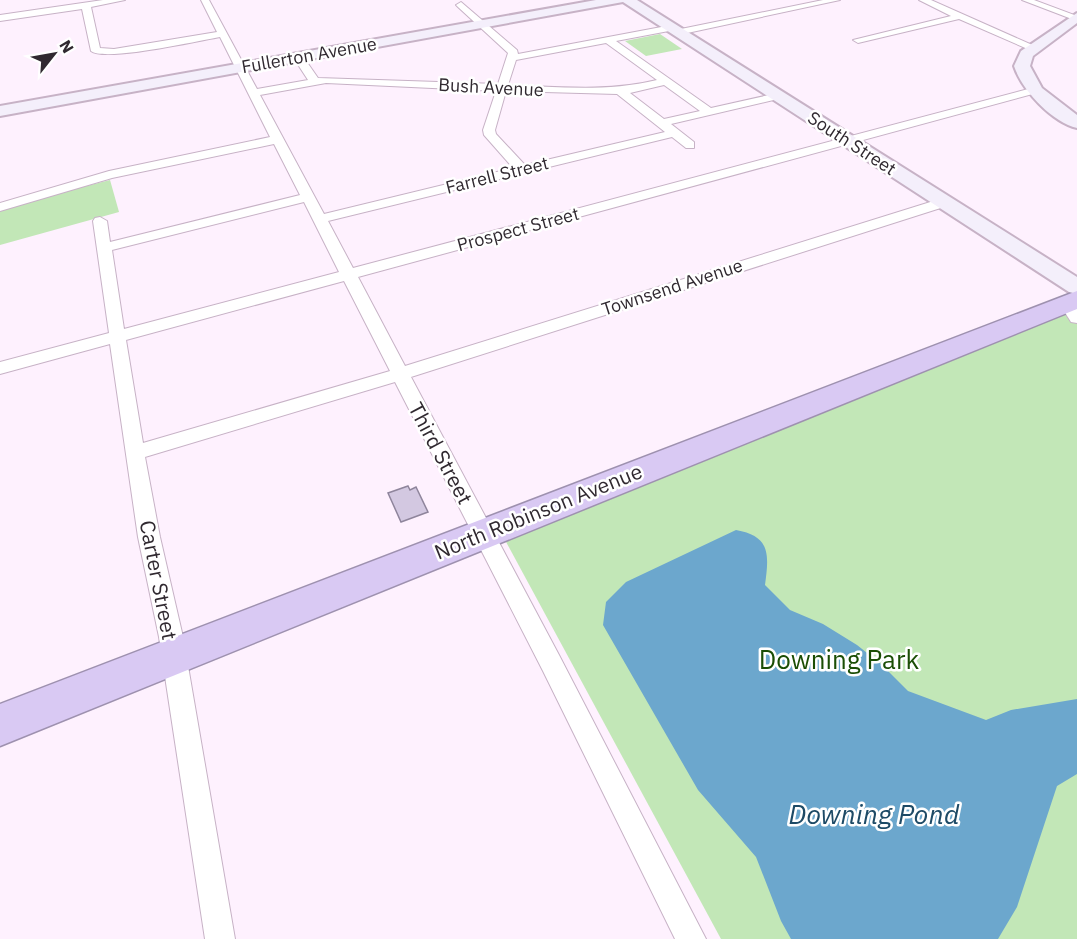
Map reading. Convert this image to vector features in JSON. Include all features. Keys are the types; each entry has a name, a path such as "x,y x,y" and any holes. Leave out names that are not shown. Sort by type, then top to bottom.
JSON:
{"highway":[{"name":"North Robinson Avenue","path":"0,725 1074,301"}],"street":[{"path":"0,18 121,0"},
{"name":"Third Street","path":"205,0 279,139 691,939"},
{"name":"Fullerton Avenue","path":"0,111 618,0"},
{"name":"South Street","path":"628,0 945,202 1074,301"},
{"path":"512,58 836,0"},
{"path":"923,0 1034,48"},
{"path":"1026,0 1076,18"},
{"path":"86,5 96,51 105,52 223,34"},
{"path":"460,5 511,49 512,58 489,130 490,135 521,169"},
{"path":"858,40 961,16"},
{"path":"1076,18 1026,54 1022,66 1023,72 1036,90 1077,123"},
{"path":"608,40 709,112"},
{"path":"298,57 314,81"},
{"name":"Bush Avenue","path":"254,93 314,81 620,91 666,81"},
{"name":"Prospect Street","path":"0,368 1036,90"},
{"path":"620,91 690,144"},
{"path":"662,123 778,96"},
{"name":"Farrell Street","path":"319,219 674,132"},
{"path":"0,207 109,175 279,139"},
{"path":"104,248 308,197"},
{"name":"Townsend Avenue","path":"135,453 400,374 945,202"},
{"name":"Carter Street","path":"100,221 135,453 173,658 220,939"}],"green space":[{"path":"660,34 682,49 646,56 625,41"},
{"path":"110,180 119,212 0,245 0,208"},
{"name":"Downing Park","path":"1077,308 1077,939 721,939 505,540"}],"water":[{"name":"Downing Pond","path":"736,530 756,537 762,542 767,556 765,585 790,610 823,624 857,645 881,664 908,691 986,720 1011,710 1077,699 1077,774 1057,786 1017,907 998,939 791,939 781,921 756,857 698,790 603,625 606,602 626,582"}],"building":[{"path":"408,486 410,490 416,487 428,512 401,522 388,493"}]}
